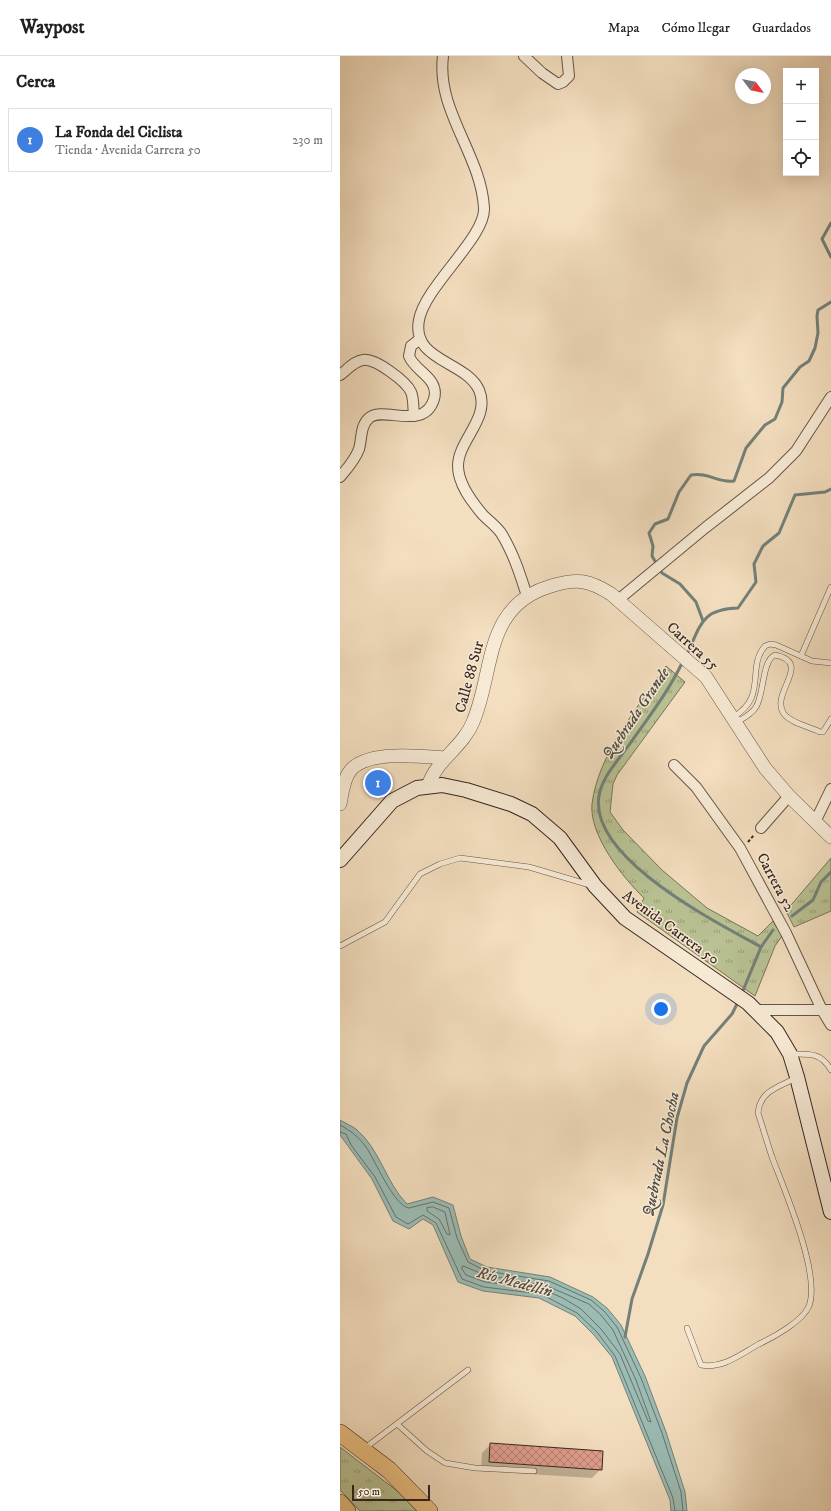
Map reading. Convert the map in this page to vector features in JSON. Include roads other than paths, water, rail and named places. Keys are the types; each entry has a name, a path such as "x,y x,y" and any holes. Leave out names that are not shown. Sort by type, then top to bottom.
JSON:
{"highway":[{"path":"340,1433 390,1470 429,1511"},
{"path":"340,1503 347,1511"}],"main road":[{"name":"Avenida Carrera 50","path":"340,860 392,801 408,792 428,786 442,785 490,796 532,814 560,838 595,886 625,918 752,1006 777,1032 790,1054 797,1077 831,1212"}],"street":[{"path":"443,56 445,92 451,115 472,162 484,209 482,219 473,235 428,297 419,319 418,334 424,346 434,355 473,380 480,392 482,409 466,443 458,465 460,480 468,495 483,515 500,531 510,549 527,596"},
{"path":"524,56 542,73 558,84 564,82 569,76 567,56"},
{"path":"340,477 353,461 359,449 363,426 368,418 381,413 396,417 414,416 424,412 431,405 435,396 431,382 412,362 409,356 411,346 420,339"},
{"path":"340,375 358,361 367,359 375,362 407,386 412,396 414,416"},
{"path":"618,600 734,504 770,478 796,451 831,397"},
{"name":"Carrera 55","path":"527,596 548,587 578,580 598,586 618,600 695,666 715,688 765,768 815,822 831,836"},
{"name":"Calle 88 Sur","path":"428,786 430,777 444,758 469,730 478,708 492,647 508,617 517,605 527,596"},
{"path":"340,804 348,774 353,767 360,763 376,758 406,755 444,758"},
{"name":"Carrera 52","path":"674,766 696,786 747,861 826,1010 831,1025"},
{"path":"815,822 831,789"},
{"path":"761,828 790,796"},
{"path":"752,1006 826,1010"}],"lane":[{"path":"801,656 831,586"},
{"path":"734,720 747,706 752,697 756,680 758,657 765,646 770,644 776,645 812,661 831,663"},
{"path":"734,720 752,712 757,706 768,661 775,655 787,660 791,666 792,674 783,689 780,701 784,713 790,719 820,732 823,732 826,729 831,719"},
{"path":"340,946 385,922 420,874 440,864 460,858 529,867 595,886"},
{"path":"790,1054 808,1054 820,1057 826,1061 831,1070"},
{"path":"687,1328 701,1365 712,1367 727,1362 769,1339 799,1319 809,1305 811,1287 807,1261 794,1215 758,1113 759,1104 769,1091 797,1077"},
{"path":"363,1450 468,1370"},
{"path":"397,1424 445,1463 475,1468 534,1471"}],"water":[{"name":"Río Medellín","path":"340,1120 356,1129 364,1137 371,1146 400,1196 407,1204 433,1197 453,1205 461,1236 470,1259 487,1267 550,1277 593,1297 607,1308 621,1325 645,1376 666,1432 685,1492 687,1511 671,1511 670,1500 612,1357 594,1335 575,1316 539,1298 483,1291 458,1282 433,1225 423,1219 409,1229 393,1221 372,1179 340,1135"}],"waterway":[{"path":"831,223 822,239 831,257"},
{"path":"703,621 696,602 680,584 662,573 652,556 653,546 649,533 655,524 668,519 679,492 691,475 697,474 734,481 746,448 765,425 775,419 782,402 783,388 800,367 809,361 815,348 818,333 818,310 831,302"},
{"name":"Quebrada Grande","path":"687,654 704,620 709,615 716,612 738,608 756,582 754,564 763,546 779,533 795,495 825,492 831,489"},
{"name":"Quebrada Grande","path":"683,661 658,704 605,779 600,791 600,815 611,839 631,862 657,884 714,921 761,947"},
{"path":"792,916 813,900 821,882 831,872"},
{"path":"742,993 761,947 773,930"},
{"name":"Quebrada La Chocha","path":"625,1337 632,1299 663,1205 677,1118 687,1083 704,1046 732,1014 739,1000"}],"place":[{"name":"La Fonda del Ciclista","path":"378,783"}]}
